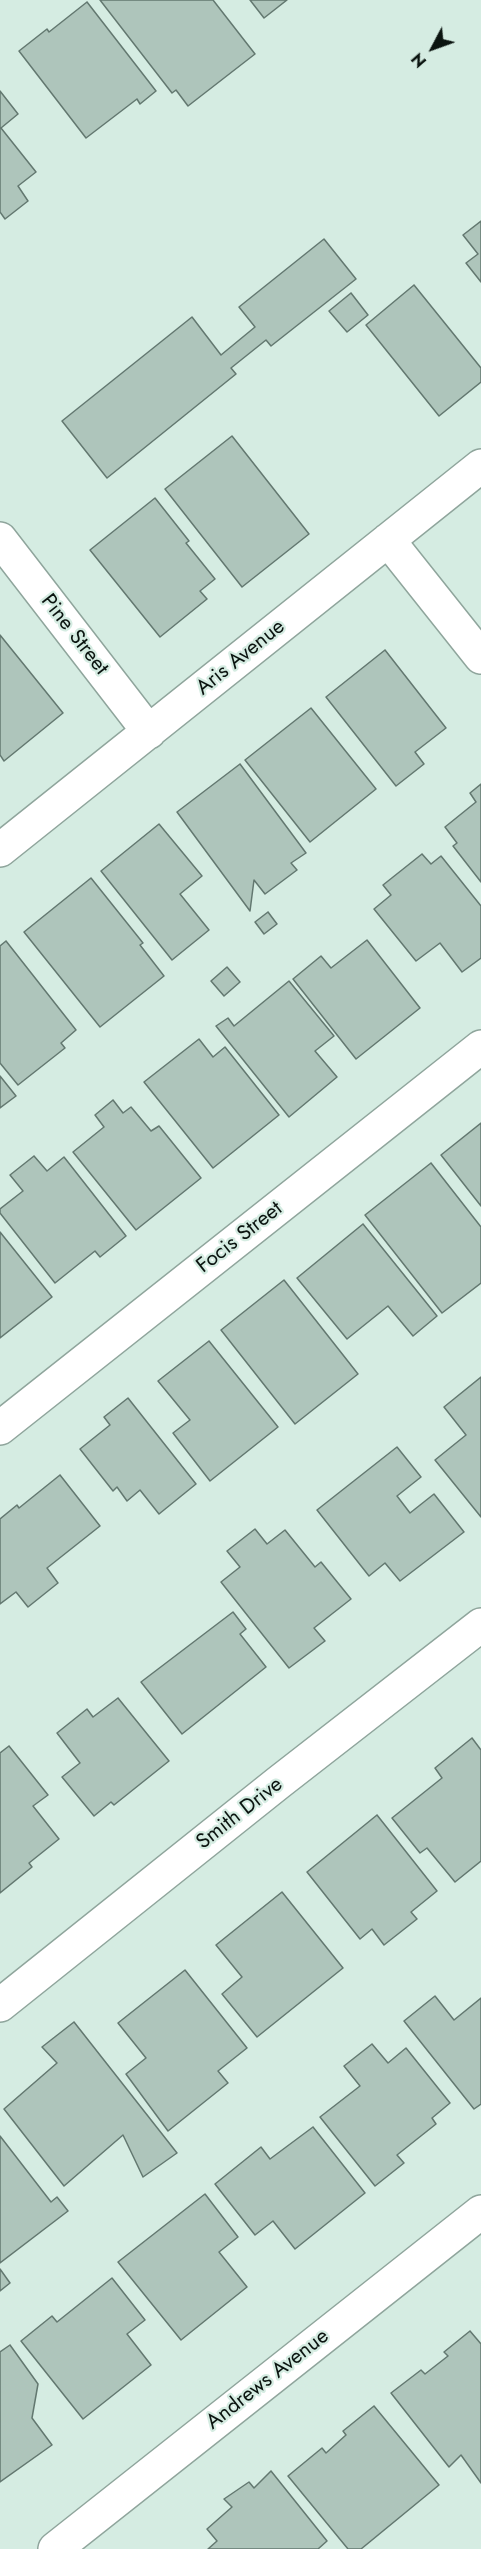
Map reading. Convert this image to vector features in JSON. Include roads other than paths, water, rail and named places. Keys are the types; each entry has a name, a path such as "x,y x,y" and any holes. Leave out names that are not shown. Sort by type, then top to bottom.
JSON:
{"street":[{"name":"Aris Avenue","path":"0,850 481,466"},
{"name":"Pine Street","path":"0,539 149,732"},
{"path":"388,540 481,657"},
{"name":"Focis Street","path":"0,1428 481,1047"},
{"name":"Smith Drive","path":"0,2005 278,1783 481,1625"},
{"name":"Andrews Avenue","path":"55,2549 481,2211"}]}
